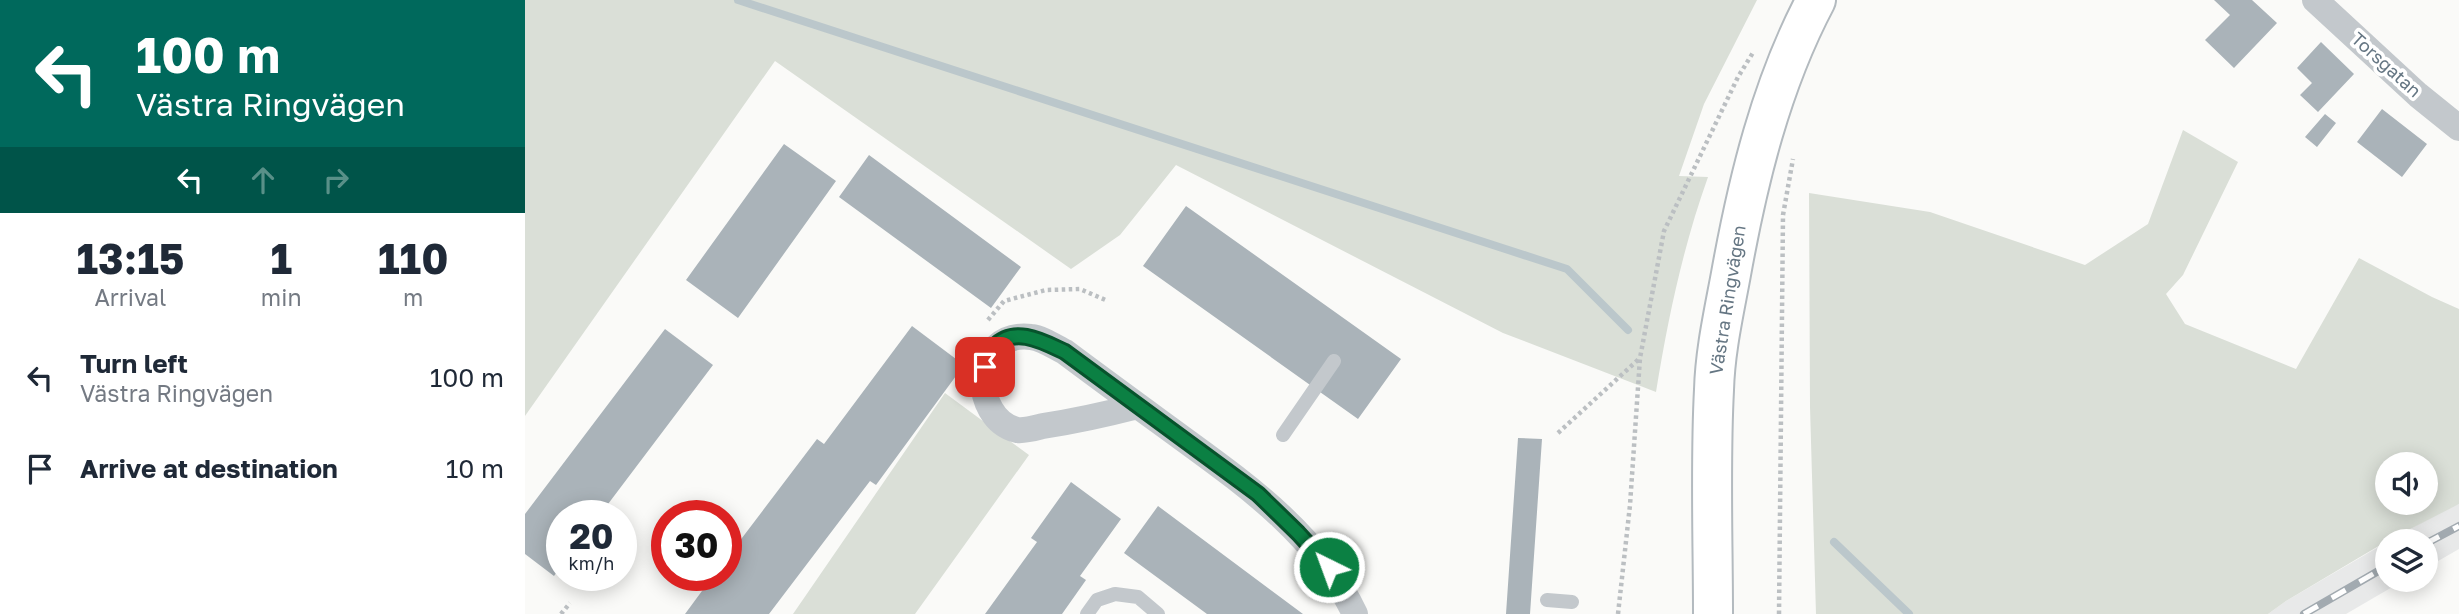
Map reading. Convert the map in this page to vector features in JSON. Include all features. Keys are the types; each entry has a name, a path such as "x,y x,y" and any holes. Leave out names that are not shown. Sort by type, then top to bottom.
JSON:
{"main road":[{"name":"Västra Ringvägen","path":"1713,614 1714,389 1721,329 1744,201 1761,140 1780,81 1816,0"}],"street":[{"name":"Torsgatan","path":"2315,0 2418,95 2459,128"},
{"path":"1139,406 1084,420 1019,430 1002,424 989,407 983,388 985,367 993,348 1007,337 1033,337 1065,352 1139,406 1258,494 1329,567 1355,614"}],"lane":[{"path":"1283,435 1334,361"},
{"path":"1087,614 1097,600 1115,594 1138,597 1158,614"},
{"path":"1547,600 1571,602"}],"path":[{"path":"1618,614 1630,505 1640,358 1664,231 1738,77 1758,44"},
{"path":"1779,614 1783,215 1795,148"},
{"path":"983,327 1004,301 1046,290 1080,289 1108,301"},
{"path":"1558,433 1640,358"},
{"path":"561,614 570,603"}],"shaded area":[{"path":"525,0 1757,0 1704,104 1679,176 1708,177 1677,283 1656,392 1503,333 1176,165 1120,235 1071,269 775,61 525,416"},
{"path":"2183,130 2238,162 2183,275 2166,294 2185,324 2296,369 2359,258 2459,309 2459,504 2438,515 2438,452 2375,452 2375,515 2438,515 2410,529 2375,529 2375,548 2268,614 1816,614 1810,407 1809,193 1930,212 2085,265 2148,224"},
{"path":"945,393 1029,455 915,614 793,614"},
{"path":"2459,504 2459,549 2438,561 2438,529 2411,529"},
{"path":"2375,549 2375,592 2384,592 2346,614 2268,614"}],"building":[{"path":"2214,0 2252,0 2277,23 2234,68 2205,40 2230,15"},
{"path":"2321,42 2354,74 2318,112 2300,95 2312,83 2297,68"},
{"path":"2382,109 2427,144 2402,177 2357,142"},
{"path":"2325,114 2336,123 2317,147 2305,137"},
{"path":"784,144 836,181 738,318 686,280"},
{"path":"869,155 1021,267 991,308 839,197"},
{"path":"1186,206 1401,359 1358,419 1143,266"},
{"path":"912,326 964,365 876,485 870,481 769,614 685,614 702,591 742,591 742,538 817,439 824,444"},
{"path":"665,329 713,365 611,500 546,500 546,570 525,554 525,514"},
{"path":"1518,438 1542,439 1530,614 1506,614"},
{"path":"1071,482 1121,519 1080,576 1086,580 1062,614 985,614 1037,542 1031,538"},
{"path":"1158,506 1303,614 1207,614 1124,553"}],"waterway":[{"path":"738,0 1567,269 1628,330"},
{"path":"1834,542 1909,614"}],"railway":[{"path":"2438,537 2459,526"},
{"path":"2304,614 2375,573"}],"route":[{"path":"985,367 993,348 1007,337 1033,337 1065,352 1258,494 1329,567"}]}
